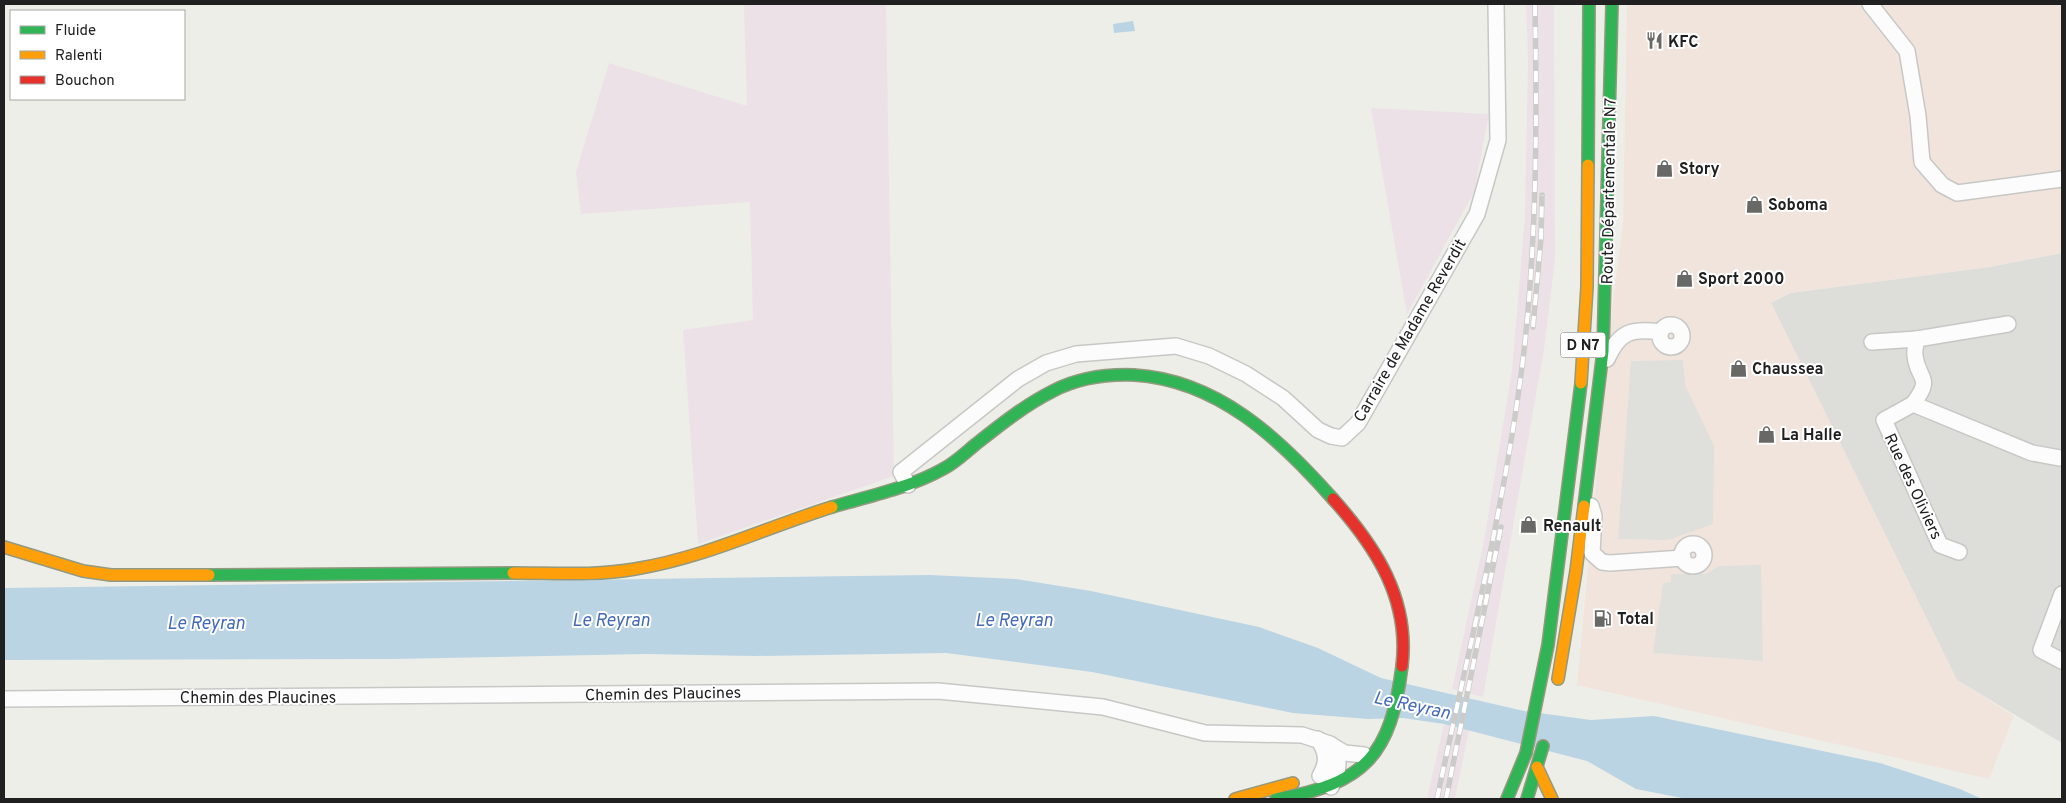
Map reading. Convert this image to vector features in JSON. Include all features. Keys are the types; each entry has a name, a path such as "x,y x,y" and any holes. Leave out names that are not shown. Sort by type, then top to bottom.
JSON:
{"main road":[{"name":"D N7","path":"1584,4 1589,43"},
{"name":"D N7","path":"1526,753 1536,707 1559,568 1581,383 1587,278 1589,4"},
{"name":"Route Départementale N7","path":"1598,378 1596,350 1602,147 1602,4"},
{"name":"Route Départementale N7","path":"1556,691 1566,638 1587,488 1598,378 1603,351 1612,4"},
{"path":"4,547 83,571 111,575 607,573 640,570 678,562 827,509 908,485 944,469 1033,401 1065,385 1089,377 1114,374 1145,376 1190,386 1233,408 1271,433 1306,468 1359,529 1381,561 1392,586 1400,615 1404,652 1403,675 1388,728 1377,752 1362,768 1316,781 1248,794 1235,799"},
{"path":"1338,769 1364,755 1388,728"},
{"path":"1527,799 1546,733"},
{"path":"1507,799 1526,753"},
{"path":"1518,799 1526,753"},
{"path":"1538,762 1552,799"},
{"path":"1276,799 1316,781"}],"street":[{"name":"Carraire de Madame Reverdit","path":"908,485 902,472 978,410 1018,379 1046,363 1076,354 1176,346 1209,356 1246,374 1283,398 1318,430 1331,436 1342,438 1358,423 1477,214 1498,140 1496,4"},
{"path":"1870,4 1907,51 1918,116 1922,162 1942,185 1958,194 2062,179"},
{"path":"1872,342 1917,339 2008,324"},
{"name":"Route Départementale N7","path":"1598,378 1617,339 1633,332 1660,332"},
{"path":"1917,339 1914,355 1924,379 1924,390 1913,404 2032,453 2061,460"},
{"name":"Rue des Oliviers","path":"1913,404 1884,420 1940,545 1959,552"},
{"name":"Route Départementale N7","path":"1587,488 1594,516 1592,553 1602,562 1628,563 1683,558"},
{"path":"2062,594 2041,650 2062,661"},
{"name":"Chemin des Plaucines","path":"4,699 938,691 1103,707 1206,733 1302,735 1318,739 1345,753 1364,755"},
{"path":"1316,781 1326,767 1326,752 1318,739"},
{"path":"1316,781 1338,769 1336,748"}],"shaded area":[{"path":"744,4 886,4 894,476 698,544 683,330 753,320 750,202 581,214 576,172 609,63 747,106"},
{"path":"1526,4 1554,4 1555,260 1544,349 1483,697 1452,689 1484,541 1512,370 1525,216 1528,59"},
{"path":"1627,4 2062,4 2062,253 1989,267 1790,293 1771,303 1957,680 2014,716 1989,779 1577,685 1611,318 1623,222"},
{"path":"1371,108 1489,114 1474,192 1407,314"},
{"path":"2062,253 2062,743 1957,680 1771,303 1790,293 1989,267"},
{"path":"1683,360 1685,385 1714,446 1713,524 1668,540 1618,539 1631,361"},
{"path":"1761,565 1763,661 1653,653 1663,583 1671,582 1671,574 1706,574 1719,566"},
{"path":"1444,724 1469,730 1455,799 1427,799"}],"water":[{"path":"1133,21 1135,31 1114,33 1113,24"},
{"name":"Le Reyran","path":"930,575 1016,579 1091,591 1259,627 1318,648 1381,678 1524,711 1591,720 1654,716 1880,763 1960,789 1982,799 1687,799 1636,789 1587,761 1444,724 1403,718 1368,719 1293,713 1092,672 946,653 754,656 645,654 391,659 4,660 4,588"}],"railway":[{"path":"1437,799 1497,520 1524,351 1534,221 1535,4"},
{"path":"1533,327 1541,238 1542,195"},
{"path":"1446,799 1501,527"}],"traffic: fast":[{"path":"1588,165 1589,4"},
{"path":"1584,506 1603,351 1612,4"},
{"path":"832,507 930,476 956,461 1023,409 1063,387 1092,378 1124,375 1164,379 1193,388 1220,401 1245,416 1269,435 1333,499"},
{"path":"1507,799 1526,753 1548,645 1581,383"},
{"path":"209,575 513,573"},
{"path":"1276,799 1307,793 1332,784 1352,774 1368,760 1381,743 1390,722 1397,697 1402,666"},
{"path":"1527,799 1543,746"}],"traffic: slow":[{"path":"1581,383 1587,287 1588,165"},
{"path":"1558,679 1576,571 1584,506"},
{"path":"513,573 605,573 661,564 711,550 832,507"},
{"path":"4,547 83,571 111,575 209,575"},
{"path":"1537,767 1552,799"},
{"path":"1235,799 1293,783"}],"traffic: jam":[{"path":"1333,499 1363,536 1387,575 1401,618 1402,666"}],"place":[{"name":"KFC","path":"1654,41"},
{"name":"Story","path":"1665,168"},
{"name":"Soboma","path":"1754,204"},
{"name":"Sport 2000","path":"1684,278"},
{"name":"Chaussea","path":"1738,368"},
{"name":"La Halle","path":"1767,434"},
{"name":"Renault","path":"1529,525"},
{"name":"Total","path":"1603,618"}]}
